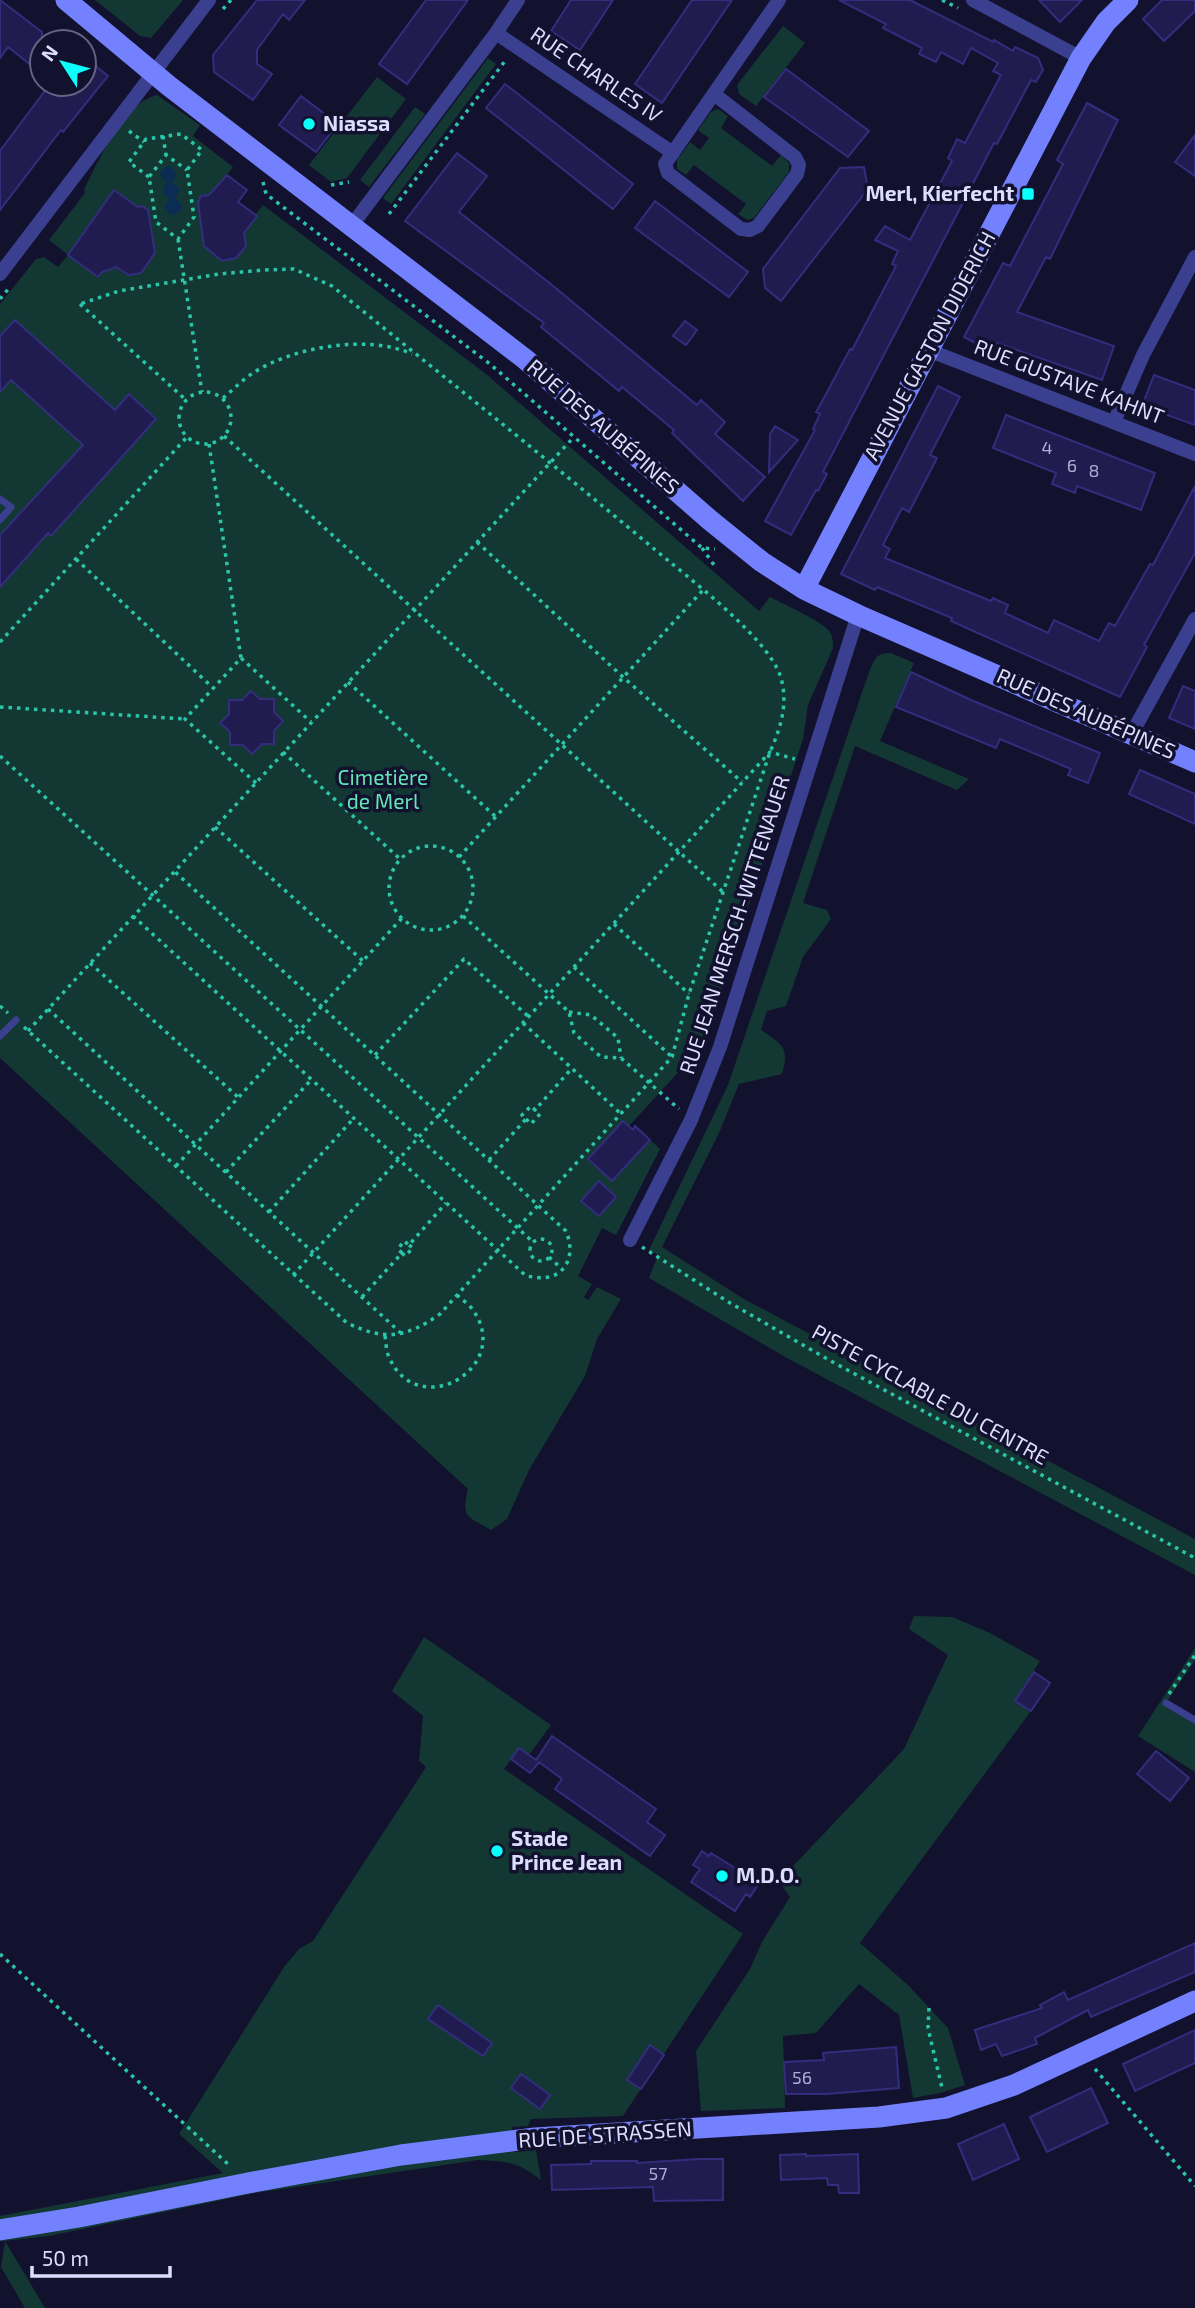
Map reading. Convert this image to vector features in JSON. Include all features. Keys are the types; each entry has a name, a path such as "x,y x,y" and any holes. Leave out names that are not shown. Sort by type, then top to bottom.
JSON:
{"street":[{"name":"RUE DES AUBÉPINES","path":"66,0 152,72 525,359 731,537 779,574 858,615 1195,762"},
{"path":"0,274 209,0"},
{"path":"352,225 518,0"},
{"name":"RUE CHARLES IV","path":"496,33 673,153 779,0"},
{"path":"973,0 1081,58"},
{"name":"AVENUE GASTON DIDERICH","path":"804,589 1081,58 1106,22 1128,0"},
{"path":"673,153 665,164 668,173 741,229 750,230 758,226 797,174 799,165 795,157 714,94"},
{"path":"1114,422 1143,355 1195,257"},
{"name":"RUE GUSTAVE KAHNT","path":"928,350 1195,454"},
{"name":"RUE JEAN MERSCH-WITTENAUER","path":"631,1240 691,1120 720,1047 858,615"},
{"path":"1132,733 1195,619"},
{"name":"RUE DE STRASSEN","path":"0,2230 401,2155 535,2138 879,2117 946,2108 1014,2085 1195,2001"}],"lane":[{"path":"0,499 11,508 0,520"},
{"path":"0,1036 16,1020"},
{"path":"1166,1703 1195,1720"}],"path":[{"path":"222,10 230,0"},
{"path":"389,214 505,61"},
{"path":"129,131 135,122"},
{"path":"178,239 194,217 187,170 202,150 181,134 146,139 129,162 149,177 156,222 178,239 202,392"},
{"path":"163,136 166,155 187,170"},
{"path":"255,152 266,194 499,371 702,548 714,565"},
{"path":"149,177 166,155"},
{"path":"323,179 332,186 349,183"},
{"path":"0,1006 347,1323 365,1331 403,1335 440,1314 672,1057 689,994 770,752 782,725 784,697 780,674 767,654 738,621 551,462 332,286 294,269 264,270 119,291 80,304 186,400"},
{"path":"223,398 253,373 284,358 327,346 372,345 402,349 418,357"},
{"path":"202,392 217,394 223,398 228,405 231,421 224,436 209,444 194,441 187,436 180,423 179,415 186,400 202,392"},
{"path":"0,642 187,436"},
{"path":"224,436 723,892"},
{"path":"28,1031 572,439"},
{"path":"209,444 241,658 311,722"},
{"path":"477,542 742,782"},
{"path":"702,548 722,550"},
{"path":"76,559 213,688"},
{"path":"459,857 703,590"},
{"path":"186,719 241,658"},
{"path":"348,682 496,817"},
{"path":"0,707 186,719 256,783"},
{"path":"283,752 400,859"},
{"path":"770,752 801,761"},
{"path":"293,1275 770,752"},
{"path":"0,756 533,1242"},
{"path":"215,827 363,961"},
{"path":"436,846 449,849 459,857 468,867 473,879 470,905 463,916 440,929 426,930 413,926 402,918 394,908 390,896 393,870 400,859 411,851 436,846"},
{"path":"133,916 525,1275 536,1279 548,1278 562,1269 570,1253 566,1231 174,871"},
{"path":"463,916 569,1012 574,1033 601,1057 621,1058 691,1120"},
{"path":"176,1166 402,918"},
{"path":"614,923 689,994"},
{"path":"375,1055 464,959 529,1017"},
{"path":"90,963 239,1098"},
{"path":"574,967 672,1057"},
{"path":"48,1009 403,1335"},
{"path":"569,1012 591,1014 618,1038 621,1058"},
{"path":"523,1023 620,1113"},
{"path":"489,1160 526,1119 522,1115 530,1106 535,1110 572,1068"},
{"path":"226,1172 312,1079"},
{"path":"269,1212 355,1118"},
{"path":"362,1297 402,1253 398,1249 404,1241 409,1245 446,1203"},
{"path":"541,1239 549,1241 552,1249 550,1257 542,1261 534,1258 530,1250 533,1242 541,1239"},
{"name":"PISTE CYCLABLE DU CENTRE","path":"653,1255 829,1360 1195,1558"},
{"path":"550,1257 562,1269"},
{"path":"385,1335 388,1356 399,1374 417,1385 438,1388 457,1381 473,1368 482,1349 481,1328 472,1309 457,1296"},
{"path":"1166,1703 1170,1692 1195,1655"},
{"path":"0,1954 248,2183"},
{"path":"929,2008 928,2028 946,2108"},
{"path":"1083,2054 1195,2186"}],"green space":[{"path":"95,0 183,0 151,38 140,36"},
{"path":"783,26 805,43 756,106 739,94 737,85"},
{"path":"488,58 496,64 391,204 383,198"},
{"path":"377,77 406,99 347,178 331,182 309,165"},
{"name":"Cimetière de Merl","path":"157,95 200,125 193,136 233,167 227,175 247,190 238,202 255,215 263,205 486,374 759,611 770,597 819,622 832,637 833,648 808,705 803,739 695,1069 691,1070 685,1065 629,1126 632,1130 635,1126 660,1149 616,1235 602,1228 578,1276 592,1284 584,1297 588,1300 597,1287 621,1299 597,1339 585,1376 529,1470 507,1519 491,1530 468,1515 465,1506 468,1489 0,1058 0,304 36,259 44,257 58,267 68,255 49,240 85,193 97,164 123,121 145,100"},
{"path":"415,107 425,114 369,187 360,180"},
{"path":"718,109 728,116 721,128 772,166 781,155 789,163 789,172 754,218 748,220 738,214 746,204 694,165 686,175 677,169 677,160 690,142 700,150 709,138 698,130 711,112"},
{"path":"891,653 914,663 880,741 969,779 957,790 855,746 803,903 827,910 831,919 803,957 786,1006 767,1011 761,1030 782,1047 785,1058 782,1074 739,1084 719,1133 662,1247 744,1299 1195,1539 1195,1575 787,1358 649,1278 658,1255 649,1250 728,1085 873,662 881,654"},
{"path":"914,1616 952,1617 990,1633 1040,1661 1015,1700 1031,1711 860,1943 908,1985 948,2028 965,2085 913,2098 899,2015 859,1984 816,2033 783,2036 785,2108 701,2111 696,2051 750,1969 762,1942 790,1897 779,1881 904,1749 948,1655 909,1629"},
{"path":"424,1637 551,1725 529,1755 519,1748 504,1769 743,1934 623,2116 531,2119 528,2126 512,2127 514,2152 536,2150 541,2180 525,2169 511,2164 478,2160 255,2193 49,2236 0,2241 0,2216 223,2173 179,2134 284,1967 299,1949 313,1941 426,1767 419,1761 423,1716 392,1691"},
{"path":"1195,1648 1195,1660 1166,1703 1195,1720 1195,1772 1138,1736"},
{"path":"5,2241 45,2308 25,2308 1,2267"}],"water":[{"path":"170,166 177,175 172,182 178,187 179,192 175,198 181,203 182,209 172,215 166,210 169,199 163,194 163,189 167,182 160,172"}],"building":[{"path":"0,0 37,28 28,28 28,63 8,47 0,58"},
{"path":"257,0 305,0 289,20 283,14 257,50 257,64 272,74 253,100 214,72 213,55"},
{"path":"426,0 468,0 407,84 379,64"},
{"path":"571,0 613,0 580,50 551,31"},
{"path":"692,0 732,0 662,103 635,84"},
{"path":"839,0 910,0 993,42 994,40 1013,51 1015,47 1038,58 1043,70 1036,82 1031,80 997,144 994,143 823,472 827,474 791,535 765,521 815,430 813,429 820,414 816,412 896,266 892,264 898,251 875,240 885,226 910,240 952,161 948,158 957,139 965,143 1001,75 993,71 998,63 971,48 963,64 941,52 936,62 919,54 922,48 883,28 886,24"},
{"path":"1039,0 1082,0 1060,22"},
{"path":"1162,0 1195,0 1195,11 1164,41 1143,19"},
{"path":"98,68 108,76 98,88"},
{"path":"786,69 869,131 848,157 764,97"},
{"path":"505,84 633,184 613,209 486,108"},
{"name":"Niassa","path":"301,96 338,124 316,152 279,125"},
{"path":"40,98 90,98 63,132 61,130 0,210 0,151"},
{"path":"1087,103 1118,120 1050,259 1046,257 1017,312 1114,346 1102,380 997,343 992,352 964,337 1003,263 1010,266 1063,164 1057,160"},
{"path":"1195,135 1195,176 1175,162"},
{"path":"457,153 487,176 459,212 697,405 701,400 725,422 715,434 765,477 743,501 672,433 674,430 622,387 619,391 541,327 544,323 405,221"},
{"path":"864,167 868,189 781,301 765,288 763,269 840,168"},
{"path":"227,175 247,190 238,202 257,216 244,233 246,246 236,258 222,261 204,246 198,202 201,196 209,195"},
{"path":"114,190 138,207 142,206 148,210 155,253 141,273 129,275 116,267 102,272 98,277 68,255"},
{"path":"655,201 748,272 729,297 635,228"},
{"path":"15,320 115,410 129,394 156,419 51,536 48,533 0,587 0,535 83,445 11,380 0,392 0,336"},
{"path":"685,321 697,330 686,345 673,336"},
{"path":"1154,375 1195,390 1195,425 1142,406"},
{"path":"938,386 960,397 930,455 937,458 919,493 909,512 902,508 883,545 890,549 885,558 991,601 993,598 1008,605 1005,613 1048,633 1054,620 1099,641 1109,623 1115,626 1150,564 1153,565 1195,486 1195,553 1144,645 1147,647 1120,697 951,621 952,618 877,587 875,590 841,574"},
{"path":"1006,415 1155,473 1141,510 1077,486 1075,493 1052,484 1056,473 993,448"},
{"path":"775,426 798,440 769,472 770,434"},
{"path":"911,672 971,700 1100,753 1088,783 1068,775 1071,769 1000,739 996,748 896,707"},
{"path":"1183,686 1195,691 1195,729 1169,718"},
{"path":"251,691 260,699 274,699 274,712 283,721 274,731 274,744 262,744 252,754 243,745 230,745 230,732 220,723 229,714 229,700 242,700"},
{"path":"1140,770 1195,794 1195,824 1129,794"},
{"path":"623,1121 633,1130 635,1126 650,1140 612,1181 588,1159"},
{"path":"599,1181 616,1197 599,1216 581,1201"},
{"path":"1034,1672 1050,1683 1031,1711 1015,1701"},
{"path":"552,1736 656,1809 647,1822 665,1835 650,1856 555,1789 562,1779 539,1762 530,1773 511,1759 519,1748 536,1760"},
{"path":"1156,1751 1189,1778 1170,1801 1137,1774"},
{"name":"M.D.O.","path":"702,1851 709,1856 711,1853 759,1883 750,1897 746,1894 735,1911 691,1882 700,1869 693,1865"},
{"path":"1195,1943 1195,1972 1091,2017 1088,2010 1035,2038 1037,2044 1002,2056 996,2044 981,2050 975,2030 1042,2008 1040,2005 1064,1992 1068,2000"},
{"path":"438,2005 492,2043 483,2056 428,2019"},
{"path":"1195,2030 1195,2063 1135,2091 1123,2064"},
{"path":"650,2045 664,2055 641,2089 627,2080"},
{"path":"896,2047 899,2088 827,2094 786,2094 784,2062 824,2060 823,2053"},
{"path":"521,2074 550,2095 540,2109 511,2088"},
{"path":"1091,2088 1108,2123 1047,2152 1030,2117"},
{"path":"1004,2124 1019,2159 973,2180 958,2144"},
{"path":"858,2154 859,2193 839,2193 838,2185 828,2185 827,2178 781,2180 780,2155"},
{"path":"723,2159 723,2200 654,2201 653,2187 552,2190 551,2165 591,2164 591,2161 637,2163"}],"place":[{"name":"Niassa","path":"309,124"},
{"name":"Merl, Kierfecht","path":"1028,194"},
{"name":"Stade Prince Jean","path":"497,1851"},
{"name":"M.D.O.","path":"722,1876"}]}
